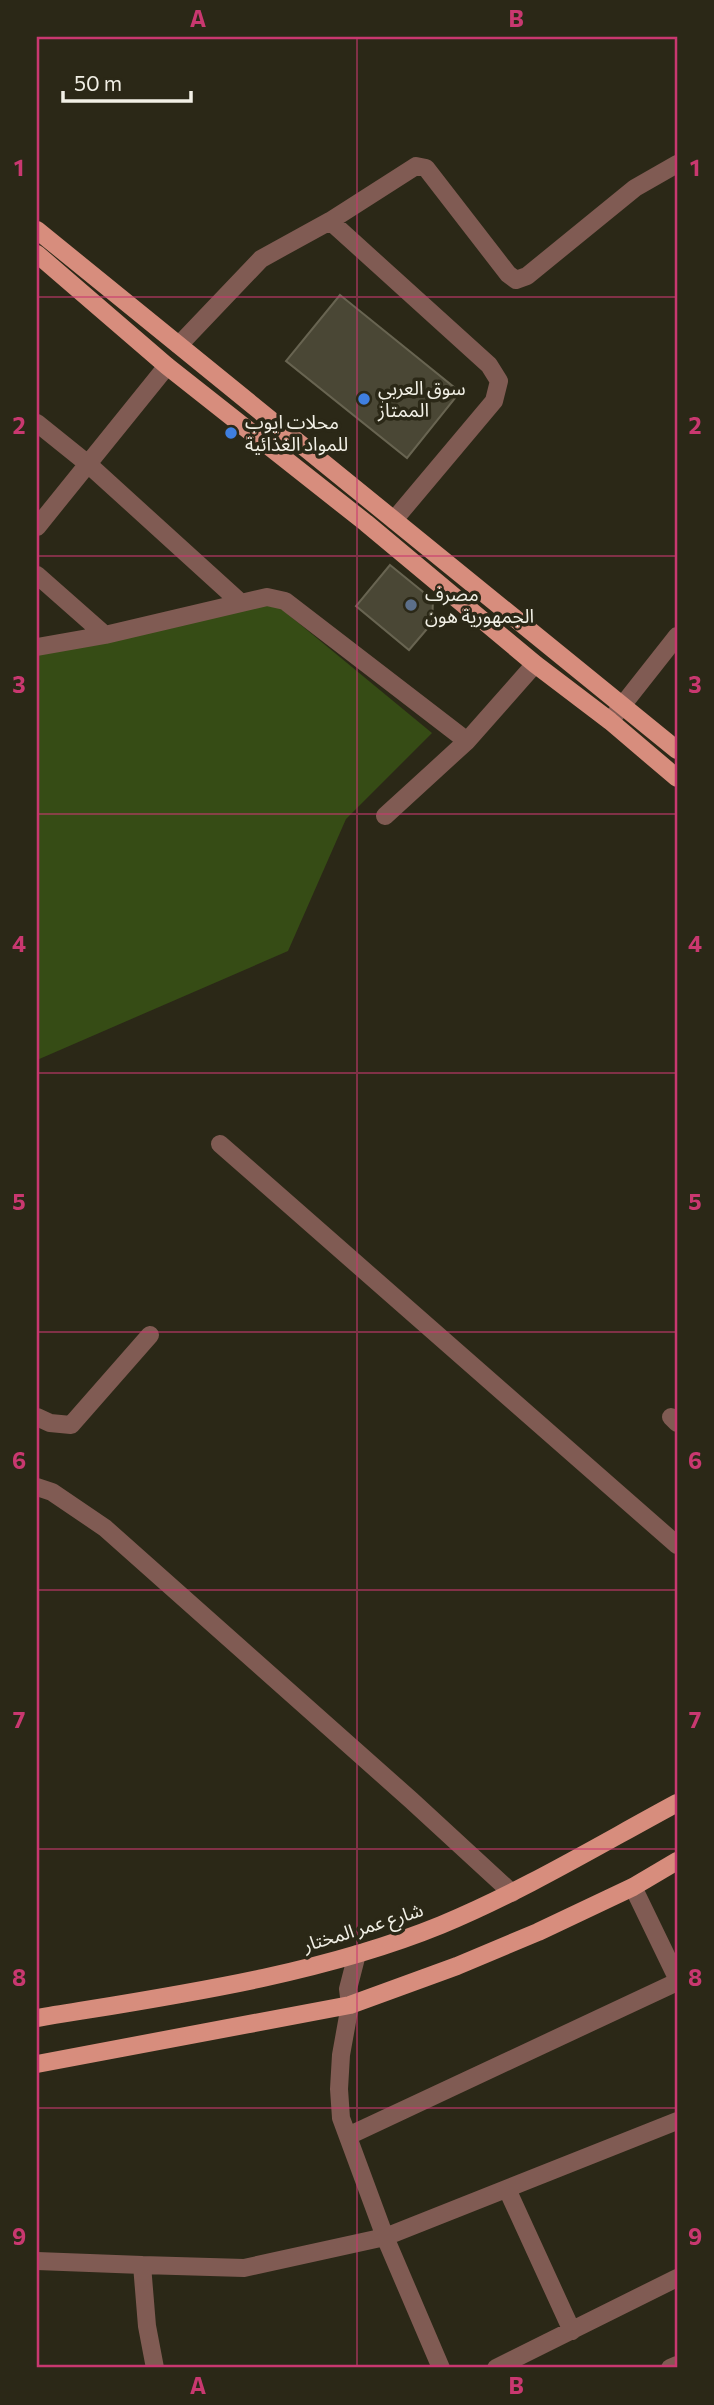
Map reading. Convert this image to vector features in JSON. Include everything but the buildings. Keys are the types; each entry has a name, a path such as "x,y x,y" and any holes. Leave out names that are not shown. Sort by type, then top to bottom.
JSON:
{"main road":[{"path":"37,230 677,750"},
{"path":"37,254 167,366 366,523 677,778"},
{"path":"410,561 423,544"},
{"name":"شارع عمر المختار","path":"37,2018 178,1994 356,1954 439,1926 512,1893 677,1803"},
{"path":"37,2064 351,2005 457,1966 538,1932 633,1886 677,1861"}],"street":[{"path":"179,345 261,259 330,221 415,166 426,168 508,274 516,280 527,276 635,188 677,164"},
{"path":"330,221 489,365 499,381 494,401 394,520"},
{"path":"37,527 167,366"},
{"path":"37,423 88,464 241,603"},
{"path":"37,575 105,635"},
{"path":"37,647 105,635 267,597 285,601 467,741"},
{"path":"610,721 677,636"},
{"path":"384,816 467,741 535,664"},
{"path":"220,1144 677,1545"},
{"path":"37,1417 50,1423 71,1425 150,1335"},
{"path":"37,1487 52,1492 105,1528 512,1893"},
{"path":"348,2136 677,1980 633,1886"},
{"path":"356,1954 348,1989 351,2005 343,2038 339,2089 341,2118 385,2237 441,2368"},
{"path":"37,2262 244,2268 385,2237 677,2121"},
{"path":"507,2189 572,2330"},
{"path":"142,2266 147,2326 155,2368"},
{"path":"496,2368 677,2278"},
{"path":"670,2368 677,2365"}],"green space":[{"path":"267,597 432,733 346,819 288,951 37,1060 37,654"}],"place":[{"name":"سوق العربي الممتاز","path":"364,399"},
{"name":"محلات ايوب للمواد الغذائية","path":"231,433"},
{"name":"مصرف الجمهورية هون","path":"411,605"}]}
